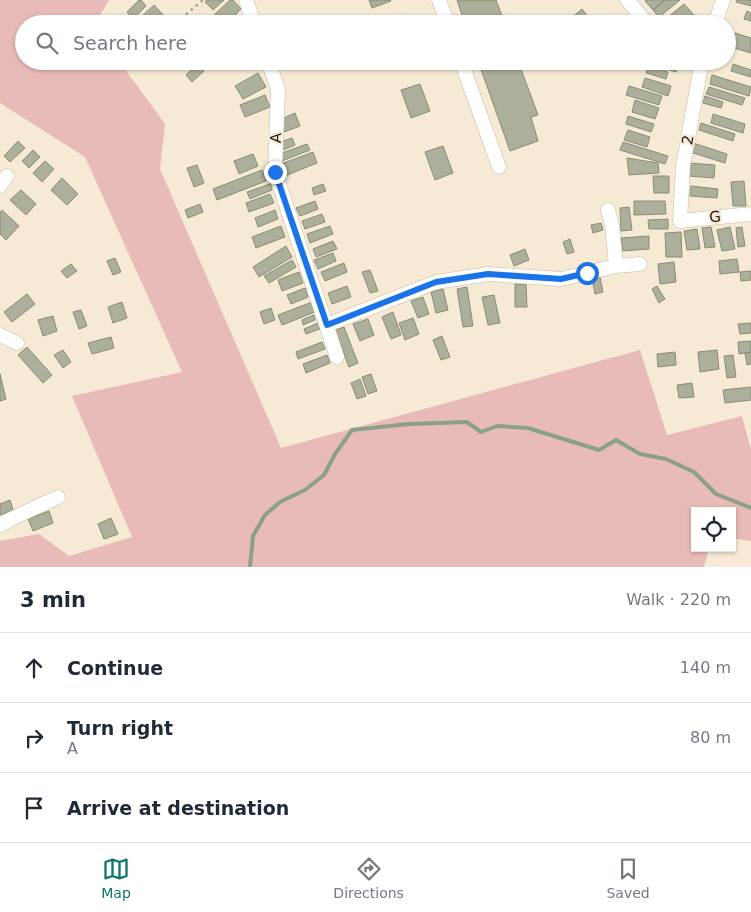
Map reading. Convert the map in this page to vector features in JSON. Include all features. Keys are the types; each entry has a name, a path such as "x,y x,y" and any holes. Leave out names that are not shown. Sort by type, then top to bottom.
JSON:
{"street":[{"path":"246,0 251,15"},
{"path":"439,0 445,15"},
{"path":"627,0 640,15"},
{"path":"718,15 723,0"},
{"name":"A","path":"271,70 278,89 275,172 337,357"},
{"path":"464,70 499,167"},
{"name":"2","path":"680,220 683,166 700,70"},
{"path":"608,210 612,225 616,266"},
{"name":"G","path":"680,220 751,214"},
{"path":"327,325 436,282 488,274 561,279 616,266 640,264"},
{"path":"0,335 17,344"},
{"path":"0,525 11,518 58,497"}],"path":[{"path":"186,15 203,0"}],"shaded area":[{"path":"0,0 109,0 100,15 15,15 15,70 126,70 165,124 160,169 281,448 640,350 667,435 742,416 751,450 751,541 736,539 736,507 691,507 691,552 708,552 704,567 0,567 0,541 39,534 69,556 132,537 72,396 182,372 85,157 0,103"}],"building":[{"path":"139,0 146,6 137,15 130,15 127,12"},
{"path":"207,0 224,0 213,10 205,2"},
{"path":"230,0 233,0 241,9 235,15 214,15"},
{"path":"369,0 390,0 391,1 372,8"},
{"path":"457,0 496,0 502,15 462,15"},
{"path":"665,0 653,10 645,1"},
{"path":"665,0 680,0 661,15 657,15 653,10"},
{"path":"737,0 751,0 751,6 736,2"},
{"path":"684,4 694,15 670,15"},
{"path":"154,5 163,15 143,15"},
{"path":"582,9 586,15 575,15"},
{"path":"747,11 751,13 751,21 744,19"},
{"path":"736,33 751,38 751,53 736,48"},
{"path":"736,65 751,70 751,77 731,71 736,70"},
{"path":"191,70 204,71 192,82 186,75"},
{"path":"481,70 521,70 538,115 531,117 538,141 510,151"},
{"path":"647,70 668,72 666,79 646,73"},
{"path":"258,73 266,87 243,99 235,86"},
{"path":"712,75 751,87 749,96 710,84"},
{"path":"645,78 671,86 668,96 642,87"},
{"path":"420,84 430,111 411,118 401,90"},
{"path":"629,86 662,96 659,105 626,95"},
{"path":"709,87 745,98 742,105 706,94"},
{"path":"265,95 270,107 245,117 240,105"},
{"path":"705,96 723,102 721,108 703,103"},
{"path":"635,100 659,108 655,119 632,112"},
{"path":"295,113 300,126 284,132 279,120"},
{"path":"713,114 745,124 743,133 711,123"},
{"path":"628,116 654,124 651,132 626,124"},
{"path":"701,123 735,134 733,141 699,130"},
{"path":"628,130 650,137 647,147 624,140"},
{"path":"292,138 295,145 283,150 280,142"},
{"path":"18,141 25,148 10,162 4,156"},
{"path":"623,142 668,156 665,164 620,150"},
{"path":"693,143 727,154 725,163 690,152"},
{"path":"307,144 310,150 282,161 279,154"},
{"path":"443,146 453,173 435,180 425,152"},
{"path":"33,150 40,157 29,168 22,161"},
{"path":"313,152 317,163 285,176 281,164"},
{"path":"253,154 258,166 239,174 234,161"},
{"path":"627,158 658,163 659,173 629,175"},
{"path":"45,161 54,169 42,182 33,173"},
{"path":"690,163 715,165 714,178 689,176"},
{"path":"197,165 204,183 194,187 187,168"},
{"path":"262,170 266,181 217,200 213,189"},
{"path":"653,176 669,176 669,193 654,193"},
{"path":"62,178 78,194 67,205 51,190"},
{"path":"744,181 746,206 733,206 731,182"},
{"path":"270,184 272,190 250,199 247,192"},
{"path":"323,184 326,191 314,195 312,188"},
{"path":"691,186 718,189 717,198 690,196"},
{"path":"21,190 36,204 26,215 10,200"},
{"path":"270,194 274,203 249,212 246,203"},
{"path":"315,201 318,209 300,216 296,208"},
{"path":"634,201 665,201 666,214 634,215"},
{"path":"200,204 203,212 188,218 185,210"},
{"path":"629,207 632,230 621,231 620,208"},
{"path":"2,210 19,226 6,240 0,234 0,213"},
{"path":"275,210 278,219 258,227 255,218"},
{"path":"322,214 325,222 305,229 302,221"},
{"path":"668,219 668,229 649,229 648,220"},
{"path":"601,223 603,230 593,233 591,225"},
{"path":"281,226 285,237 256,248 252,237"},
{"path":"330,226 333,234 310,243 307,234"},
{"path":"711,227 715,247 705,248 702,228"},
{"path":"730,227 735,249 722,251 717,230"},
{"path":"742,227 745,246 738,247 736,228"},
{"path":"697,229 700,249 687,250 684,231"},
{"path":"681,232 682,257 666,257 665,233"},
{"path":"649,236 649,249 623,251 621,238"},
{"path":"570,239 574,252 567,254 563,242"},
{"path":"333,241 337,249 316,257 313,249"},
{"path":"286,246 292,257 259,277 253,267"},
{"path":"525,249 529,260 514,266 510,255"},
{"path":"333,253 336,261 318,269 314,260"},
{"path":"115,258 121,272 113,275 107,261"},
{"path":"737,259 739,272 720,274 719,261"},
{"path":"292,260 296,267 269,283 264,276"},
{"path":"674,262 676,282 660,284 658,264"},
{"path":"344,263 347,272 325,281 321,272"},
{"path":"71,264 77,271 67,278 61,271"},
{"path":"370,270 378,291 370,293 362,272"},
{"path":"751,271 751,280 741,281 740,272"},
{"path":"299,272 303,283 282,291 278,280"},
{"path":"600,277 603,292 595,294 592,278"},
{"path":"515,284 526,284 527,307 515,307"},
{"path":"347,286 351,297 332,304 328,293"},
{"path":"657,286 665,299 659,303 652,289"},
{"path":"467,287 473,326 463,327 457,289"},
{"path":"305,288 308,297 291,304 287,295"},
{"path":"443,289 448,310 436,313 431,292"},
{"path":"27,294 35,304 12,322 4,312"},
{"path":"494,295 500,323 488,325 482,297"},
{"path":"423,297 429,314 418,318 411,301"},
{"path":"122,302 127,318 113,323 108,307"},
{"path":"312,302 315,312 282,325 278,315"},
{"path":"271,308 275,320 264,324 260,312"},
{"path":"81,310 87,326 79,329 73,312"},
{"path":"393,312 401,335 391,339 382,317"},
{"path":"314,315 315,320 303,325 302,320"},
{"path":"53,316 57,331 43,336 38,320"},
{"path":"413,318 419,334 405,340 399,323"},
{"path":"368,319 374,335 360,341 353,324"},
{"path":"318,323 320,329 306,334 304,329"},
{"path":"751,323 751,333 740,334 738,324"},
{"path":"344,327 358,363 349,367 335,330"},
{"path":"442,336 450,357 441,360 433,340"},
{"path":"111,337 114,348 92,354 88,343"},
{"path":"751,341 751,352 739,354 738,342"},
{"path":"322,342 325,349 298,359 296,352"},
{"path":"27,347 52,375 43,383 18,355"},
{"path":"63,350 71,362 63,368 54,355"},
{"path":"717,350 719,369 700,372 698,352"},
{"path":"675,352 676,365 658,367 657,354"},
{"path":"751,352 751,364 747,365 745,353"},
{"path":"327,355 330,363 306,373 303,364"},
{"path":"733,355 736,377 727,378 724,356"},
{"path":"0,374 6,399 0,401"},
{"path":"371,374 377,391 368,394 362,377"},
{"path":"360,379 366,396 357,399 351,383"},
{"path":"692,383 694,397 679,398 677,385"},
{"path":"751,387 751,400 725,403 723,390"},
{"path":"10,500 13,510 0,515 0,504"},
{"path":"49,511 53,523 33,531 28,519"},
{"path":"111,518 118,534 104,539 98,524"}],"waterway":[{"path":"250,567 253,536 265,515 280,502 305,490 324,475 335,454 352,430 409,424 467,422 481,432 497,426 528,428 599,450 616,440 640,454 666,459 694,472 716,494 751,508"}],"route":[{"path":"275,172 327,325 436,282 488,274 561,279 587,273"}]}
